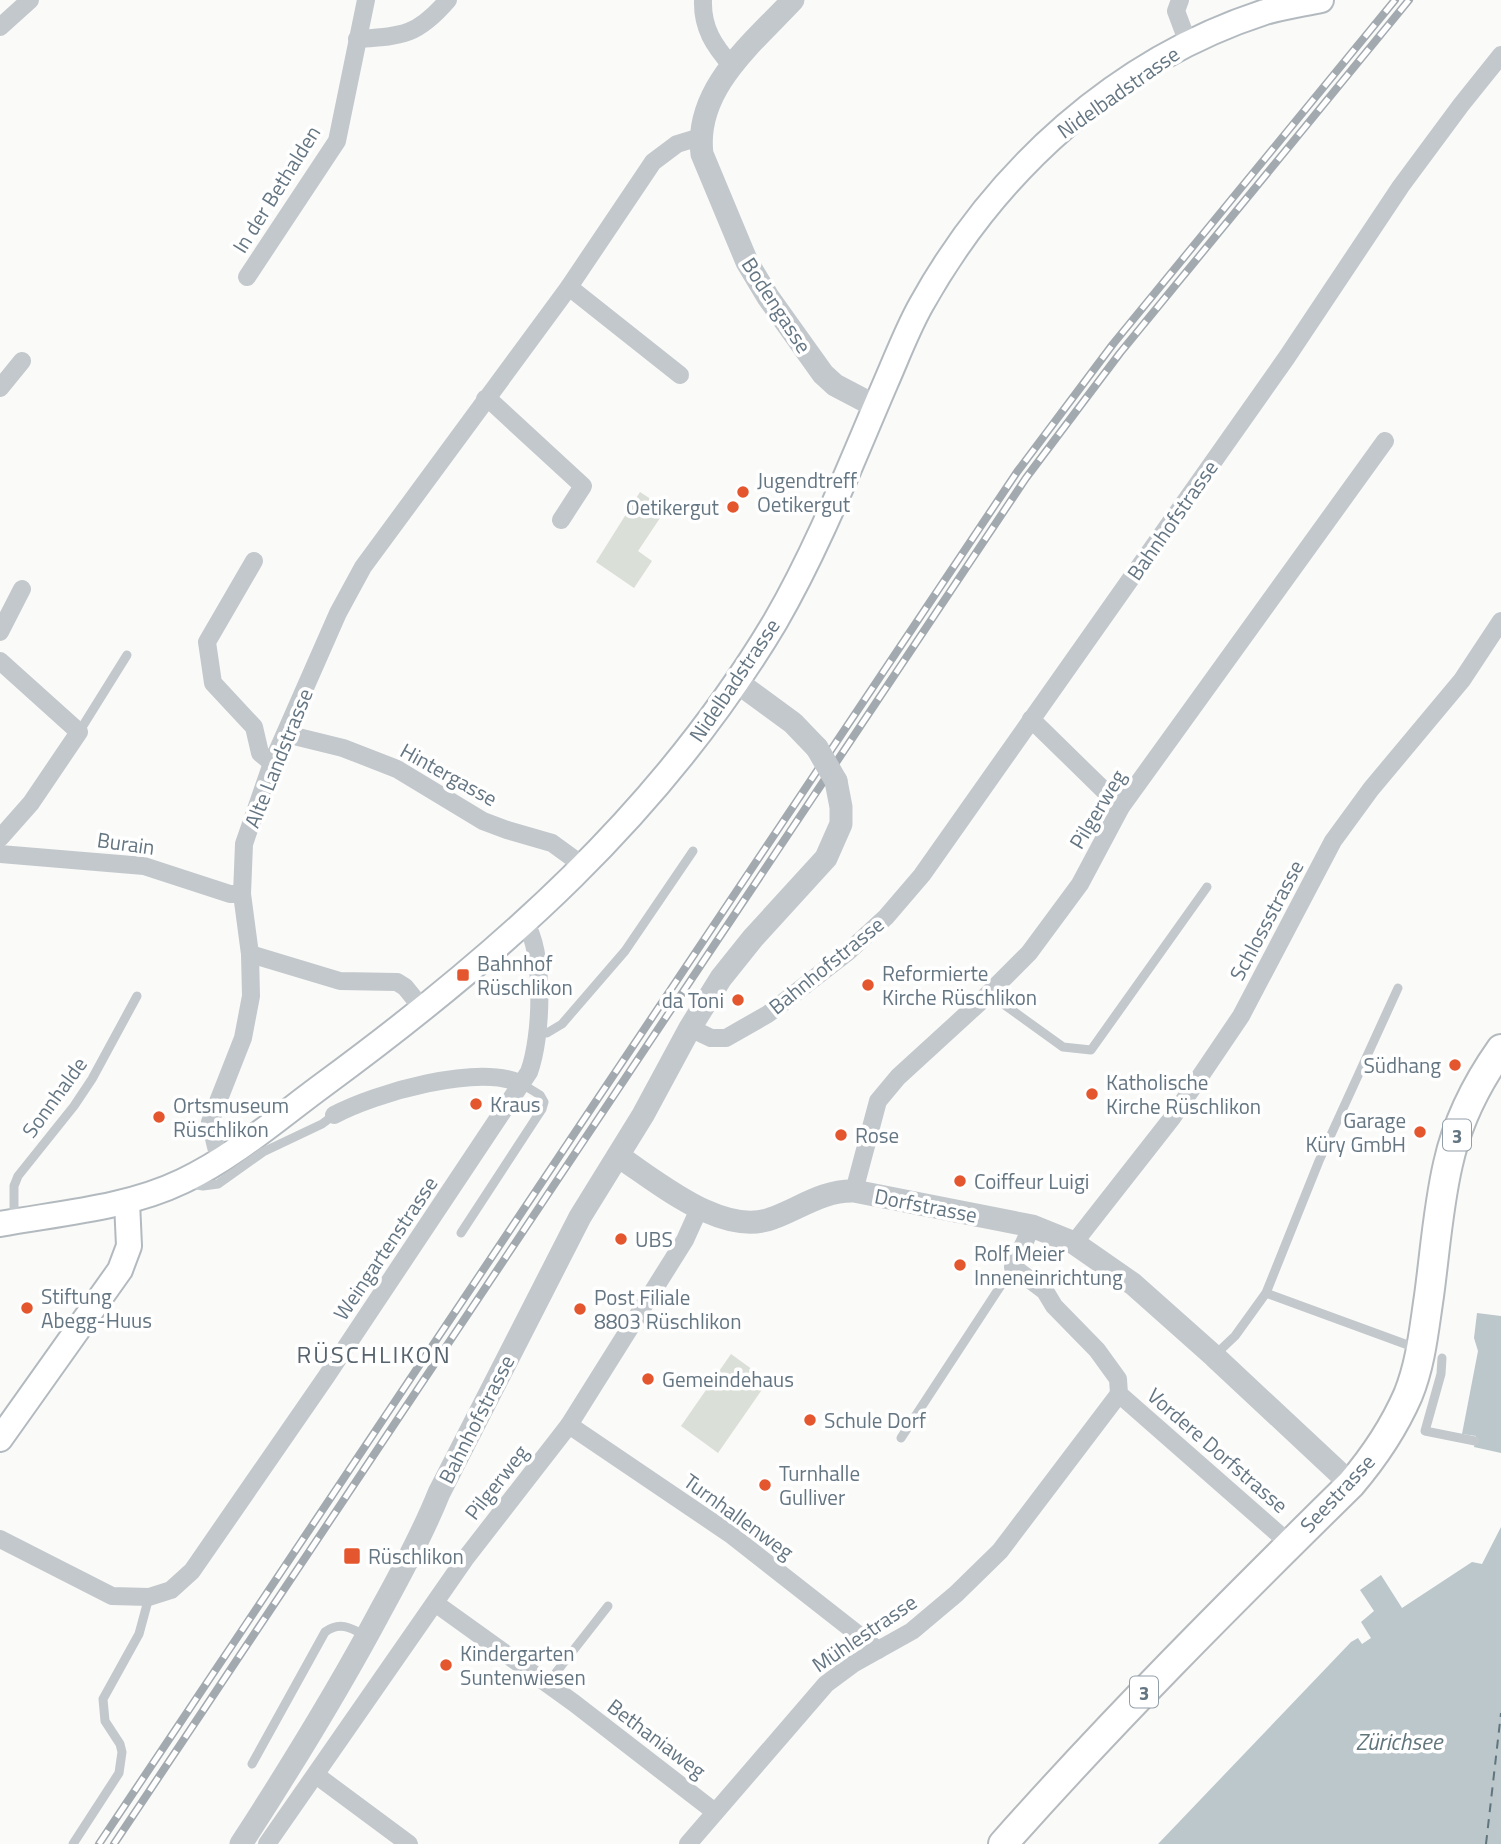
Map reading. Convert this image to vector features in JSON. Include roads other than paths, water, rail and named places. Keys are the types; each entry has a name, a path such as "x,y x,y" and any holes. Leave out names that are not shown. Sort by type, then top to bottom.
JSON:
{"main road":[{"name":"Nidelbadstrasse","path":"7,1223 127,1202 183,1182 222,1158 363,1055 525,922 585,867 642,806 737,682 793,588 921,305 961,241 1015,173 1060,130 1105,95 1188,43 1267,12 1321,0"},
{"name":"Seestrasse","path":"1003,1844 1079,1759 1368,1465 1432,1354 1448,1162 1469,1104 1501,1049"},
{"path":"0,1439 120,1270 129,1246 127,1202"}],"street":[{"path":"0,27 30,0"},
{"name":"In der Bethalden","path":"247,277 337,141 366,0"},
{"path":"358,39 400,36 426,23 448,0"},
{"path":"703,0 707,33 732,66"},
{"path":"700,137 702,119 719,82 793,0"},
{"path":"1180,0 1176,11 1188,43"},
{"name":"Bahnhofstrasse","path":"242,1844 296,1759 367,1637 425,1528 439,1493 580,1217 643,1115 690,1028 711,1038 732,1036 768,1014 848,952 886,917 922,875 1287,357 1401,187 1461,104 1501,55"},
{"name":"Bodengasse","path":"700,137 702,154 747,262 768,298 823,373 835,385 875,406"},
{"name":"Alte Landstrasse","path":"222,1158 216,1147 210,1122 243,1038 251,996 250,954 242,894 244,844 272,763 338,613 363,567 569,287 653,162 677,144 700,137"},
{"path":"569,287 680,375"},
{"path":"0,388 22,362"},
{"path":"485,399 494,404 583,486 561,520"},
{"name":"Pilgerweg","path":"854,1191 878,1101 898,1077 1029,953 1080,884 1121,807 1385,441"},
{"path":"254,561 207,642 213,683 254,727 260,753 272,763"},
{"path":"0,632 22,589"},
{"name":"Schlossstrasse","path":"1074,1243 1172,1118 1241,1016 1333,841 1371,789 1462,680 1501,621"},
{"path":"0,661 79,732 31,803 0,838"},
{"path":"690,1028 721,978 753,938 826,858 841,824 836,781 817,748 785,717 737,682"},
{"path":"1031,719 1121,807"},
{"name":"Hintergasse","path":"286,734 343,748 397,769 483,821 552,843 585,867"},
{"name":"Burain","path":"0,853 145,866 230,894 242,894"},
{"name":"Weingartenstrasse","path":"0,1539 112,1596 149,1597 172,1590 192,1571 522,1084 535,1056 538,1034 537,951 532,933 525,922"},
{"path":"250,954 340,981 397,982 405,987 422,1007"},
{"path":"334,1115 384,1095 436,1081 478,1078 513,1080 522,1084"},
{"name":"Dorfstrasse","path":"618,1156 699,1209 738,1223 768,1220 797,1209 820,1196 837,1191 854,1191 1032,1226 1074,1243 1133,1284 1351,1484"},
{"name":"Pilgerweg","path":"267,1844 465,1559 569,1425 685,1240 699,1209"},
{"path":"1013,1267 1032,1226"},
{"name":"Vordere Dorfstrasse","path":"1013,1267 1045,1291 1055,1306 1097,1350 1118,1379 1119,1394 1290,1544"},
{"name":"Mühlestrasse","path":"688,1844 825,1684 853,1664 912,1631 956,1594 1000,1551 1119,1394"},
{"name":"Turnhallenweg","path":"569,1425 730,1534 878,1650"},
{"name":"Bethaniaweg","path":"435,1602 715,1812"},
{"path":"316,1775 409,1844"}],"lane":[{"path":"79,732 127,655"},
{"path":"538,1034 562,1024 625,951 693,851"},
{"path":"988,993 1063,1048 1091,1050 1207,887"},
{"path":"1214,1356 1235,1336 1266,1293 1319,1161 1398,988"},
{"name":"Sonnhalde","path":"7,1223 18,1176 74,1106 138,996"},
{"path":"461,1233 542,1109 544,1102 540,1095 522,1084"},
{"path":"183,1182 203,1186 218,1184 251,1159 322,1124 334,1115"},
{"path":"901,1438 1013,1267"},
{"path":"1266,1293 1432,1354 1441,1374 1425,1431 1475,1441"},
{"path":"73,1844 119,1773 122,1752 105,1721 103,1699 139,1634 149,1597"},
{"path":"547,1684 608,1605"},
{"path":"252,1764 326,1632 334,1626 348,1626 367,1637"}],"water":[{"path":"1477,1313 1501,1316 1501,1453 1474,1447 1476,1436 1462,1434 1478,1351 1474,1338"},
{"name":"Zürichsee","path":"1501,1527 1501,1844 1158,1844 1351,1642 1358,1638 1362,1644 1371,1638 1361,1622 1374,1611 1360,1590 1381,1575 1402,1608 1472,1562 1482,1564"}],"railway":[{"path":"99,1844 1017,472 1113,344 1395,0"},
{"path":"114,1844 1026,478 1120,353 1409,0"}],"place":[{"name":"Jugendtreff Oetikergut","path":"743,492"},
{"name":"Oetikergut","path":"733,507"},
{"name":"Bahnhof Rüschlikon","path":"463,975"},
{"name":"Reformierte Kirche Rüschlikon","path":"868,985"},
{"name":"da Toni","path":"738,1000"},
{"name":"Südhang","path":"1455,1065"},
{"name":"Katholische Kirche Rüschlikon","path":"1092,1094"},
{"name":"Kraus","path":"476,1104"},
{"name":"Ortsmuseum Rüschlikon","path":"159,1117"},
{"name":"Garage Küry GmbH","path":"1420,1132"},
{"name":"Rose","path":"841,1135"},
{"name":"Coiffeur Luigi","path":"960,1181"},
{"name":"UBS","path":"621,1239"},
{"name":"Rolf Meier Inneneinrichtung","path":"960,1265"},
{"name":"Stiftung Abegg-Huus","path":"27,1308"},
{"name":"Post Filiale 8803 Rüschlikon","path":"580,1309"},
{"name":"Gemeindehaus","path":"648,1379"},
{"name":"Schule Dorf","path":"810,1420"},
{"name":"Turnhalle Gulliver","path":"765,1485"},
{"name":"Rüschlikon","path":"352,1556"},
{"name":"Kindergarten Suntenwiesen","path":"446,1665"}],"district":[{"name":"RÜSCHLIKON","path":"374,1354"}]}
